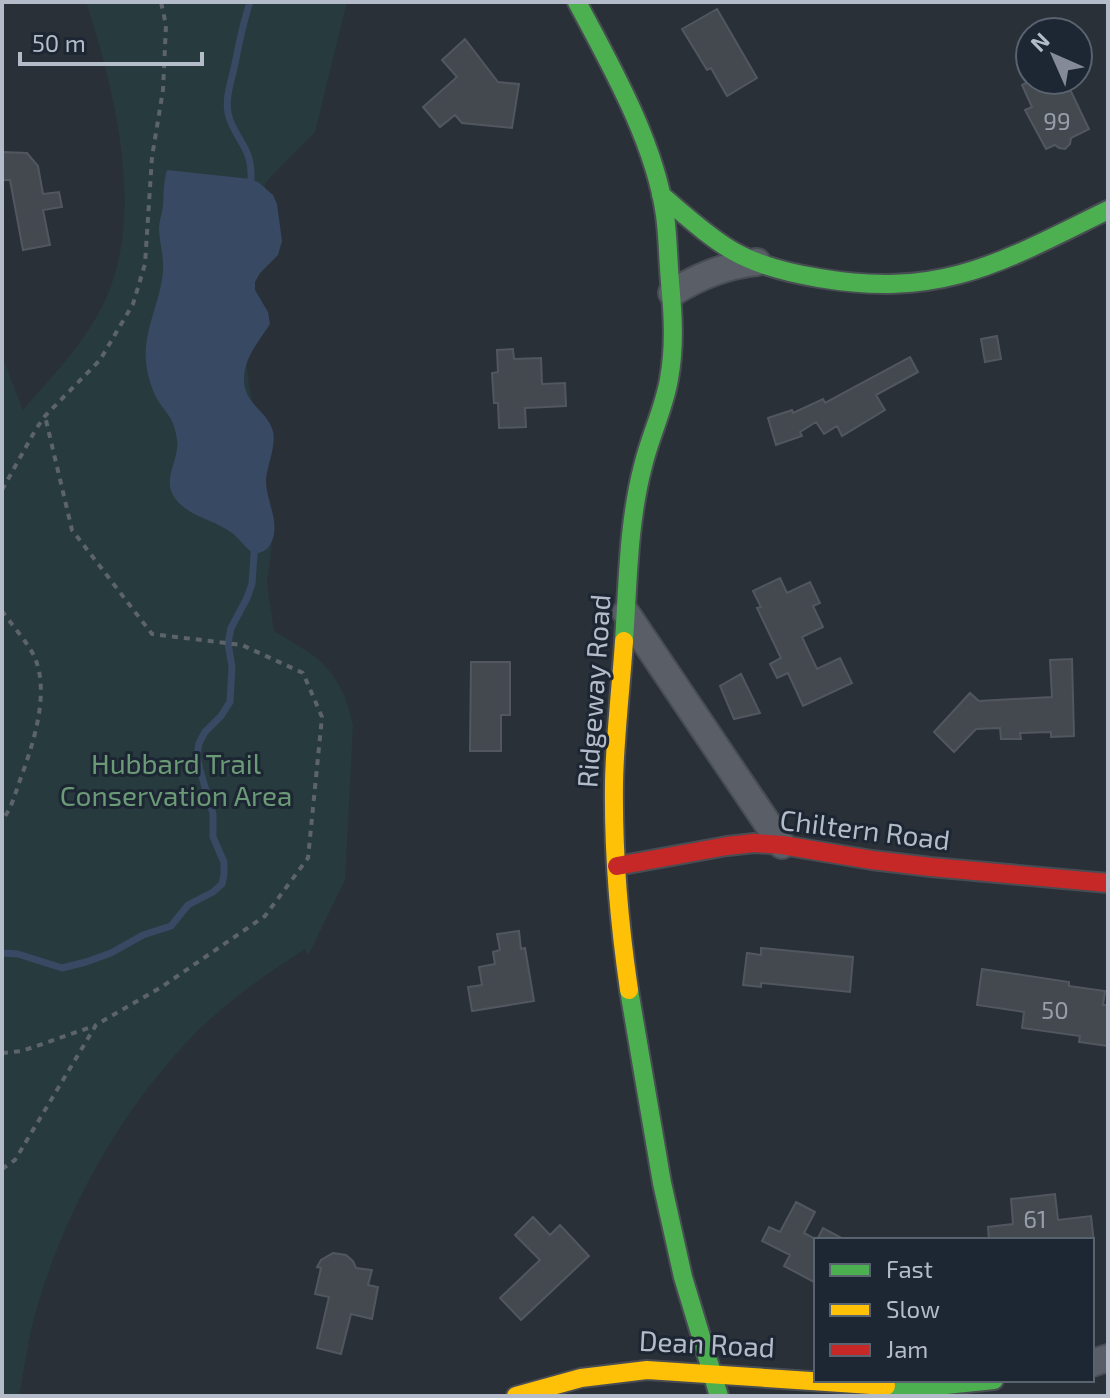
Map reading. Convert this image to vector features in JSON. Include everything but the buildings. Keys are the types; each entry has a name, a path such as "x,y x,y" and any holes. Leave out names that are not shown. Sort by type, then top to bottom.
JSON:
{"street":[{"name":"Ridgeway Road","path":"577,2 616,75 645,142 661,195 672,293 674,333 669,379 635,499 614,782 617,866 624,955 634,1026 662,1183 683,1277 719,1396"},
{"path":"661,195 713,238 757,262 789,273 878,285 914,284 951,278 987,267 1108,210"},
{"path":"672,293 709,274 757,262"},
{"path":"626,613 782,845"},
{"name":"Chiltern Road","path":"617,866 754,843 887,862 1108,883"},
{"name":"Dean Road","path":"516,1396 578,1379 631,1370 814,1380"},
{"name":"Dean Road","path":"835,1382 917,1388 975,1382"}],"path":[{"path":"2,490 45,416 100,360 133,304 145,264 152,157 163,90 166,25 161,2"},
{"path":"2,1053 22,1051 96,1025 163,986 265,916 308,858 322,717 303,673 242,645 152,634 72,530 45,416"},
{"path":"2,611 35,657 41,683 38,725 10,811 2,820"},
{"path":"2,1169 15,1160 96,1025"}],"green space":[{"name":"Hubbard Trail Conservation Area","path":"86,2 347,2 315,132 266,182 252,240 241,312 249,386 265,459 264,552 272,543 267,584 274,631 307,651 332,674 343,693 353,726 345,880 308,956 305,949 257,981 212,1017 161,1072 117,1132 80,1198 51,1266 32,1324 19,1396 2,1396 2,356 23,410 70,356 90,327 107,296 118,262 124,225 121,149 106,72"}],"water":[{"path":"167,170 251,179 273,195 277,204 282,241 278,255 255,282 255,290 268,312 270,324 249,357 244,379 250,400 268,420 274,439 266,480 274,533 267,549 254,554 225,528 183,507 170,487 177,446 176,432 152,389 146,362 149,328 163,272 159,230"}],"waterway":[{"path":"250,2 227,106 230,120 247,154 251,179"},
{"path":"2,953 18,954 62,968 86,962 111,953 143,935 171,926 188,905 222,884 224,862 213,837 213,814 197,756 205,732 230,702 232,667 228,643 231,628 252,584 254,554"}],"traffic: fast":[{"path":"577,2 642,133 660,188 667,232 673,318 671,367 634,509 624,641"},
{"path":"661,195 714,239 753,261 797,274 862,283 901,284 970,271 1035,246 1108,210"},
{"path":"629,990 662,1183 683,1277 719,1396"},
{"path":"886,1386 917,1388 975,1382"}],"traffic: slow":[{"path":"624,641 614,808 617,886 629,990"},
{"path":"516,1396 581,1378 647,1370 814,1381"},
{"path":"826,1382 886,1386"}],"traffic: jam":[{"path":"617,866 754,843 931,867 1108,883"}]}
